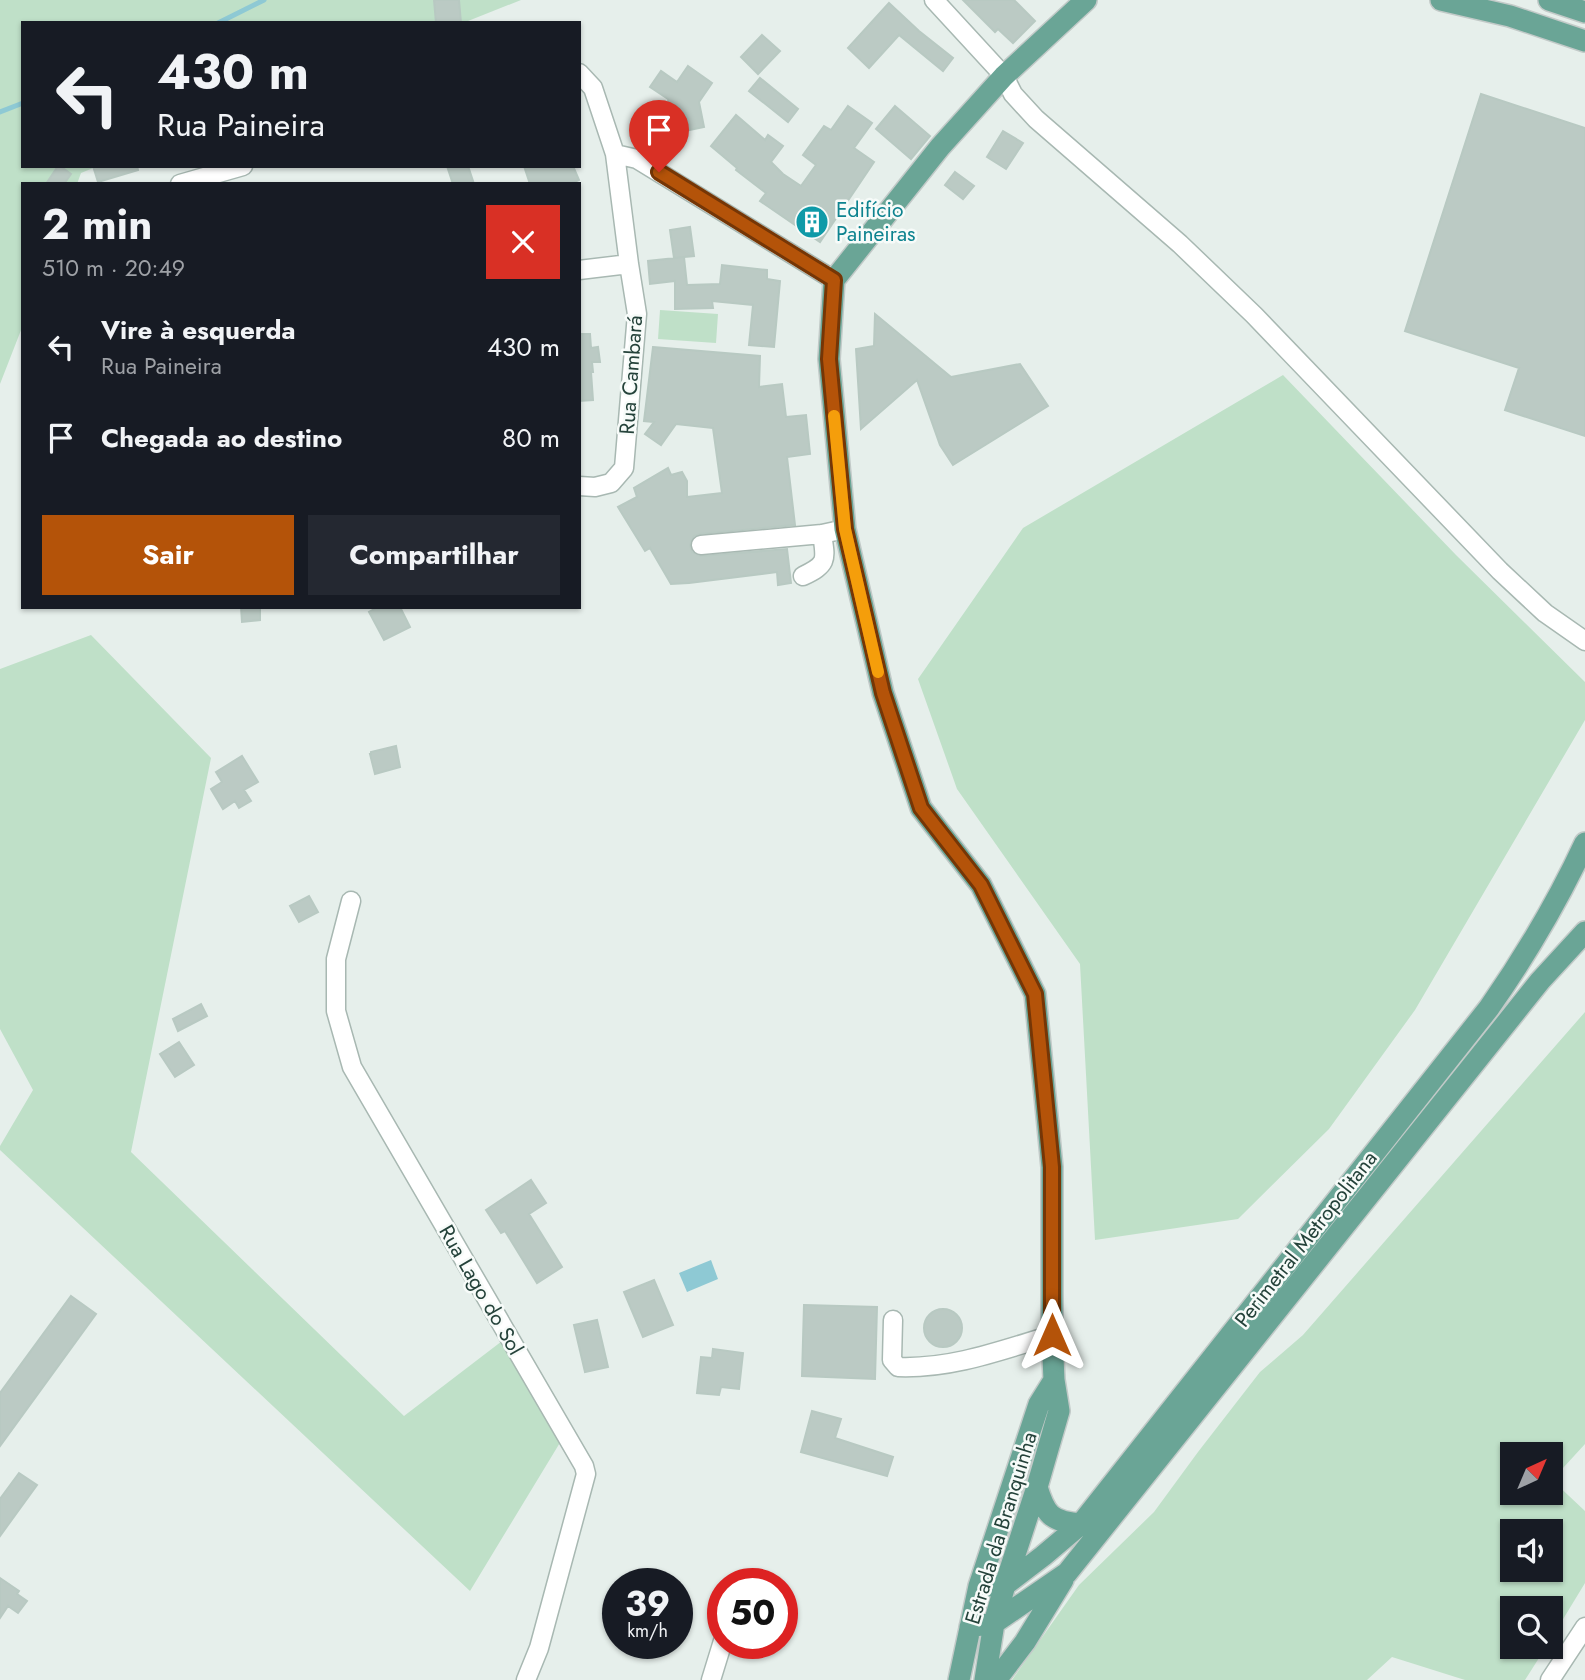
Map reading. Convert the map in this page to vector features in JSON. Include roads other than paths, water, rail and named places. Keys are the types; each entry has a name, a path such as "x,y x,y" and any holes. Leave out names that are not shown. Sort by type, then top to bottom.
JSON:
{"main road":[{"path":"834,280 940,147 1004,76 1086,0"},
{"path":"1441,0 1510,16 1585,41"},
{"path":"1549,0 1578,6"},
{"path":"1562,33 1585,47"},
{"name":"Estrada da Branquinha","path":"834,280 829,359 845,529 883,693 921,808 981,885 1035,994 1052,1167 1052,1335 1054,1380 1059,1411 994,1623 985,1680"},
{"name":"Perimetral Metropolitana","path":"1005,1585 1081,1524 1489,1008 1538,934 1585,843"},
{"name":"Perimetral Metropolitana","path":"994,1623 1068,1573 1539,981 1585,932"},
{"name":"Estrada da Branquinha","path":"959,1680 979,1586 1039,1404 1054,1380"},
{"path":"1037,1487 1043,1507 1051,1515 1059,1521 1081,1524"},
{"path":"996,1680 1025,1642 1068,1573"},
{"path":"979,1586 1005,1585"},
{"path":"970,1627 994,1623"}],"street":[{"path":"934,0 1004,76 1013,94 1036,120 1180,244 1254,315 1500,571 1545,612 1585,641"},
{"name":"Rua Cambará","path":"581,75 593,88 615,154 637,314 624,468 611,483 595,487 581,486"},
{"path":"615,154 637,159 834,280"},
{"path":"187,182 236,168"},
{"path":"581,270 629,264"},
{"path":"701,545 822,534 845,529"},
{"path":"803,576 818,569 823,562 825,551 822,534"},
{"name":"Rua Lago do Sol","path":"351,901 336,959 336,1011 352,1067 584,1466 586,1474 538,1648 526,1680"},
{"path":"893,1320 892,1360 898,1367 922,1368 956,1363 1052,1335"},
{"path":"1550,1680 1585,1627"},
{"path":"711,1680 717,1659"}],"water":[{"path":"711,1260 718,1279 687,1292 679,1273"}],"waterway":[{"path":"222,21 264,0"},
{"path":"0,112 21,104"}],"place":[{"name":"Edifício Paineiras","path":"812,222"}]}
